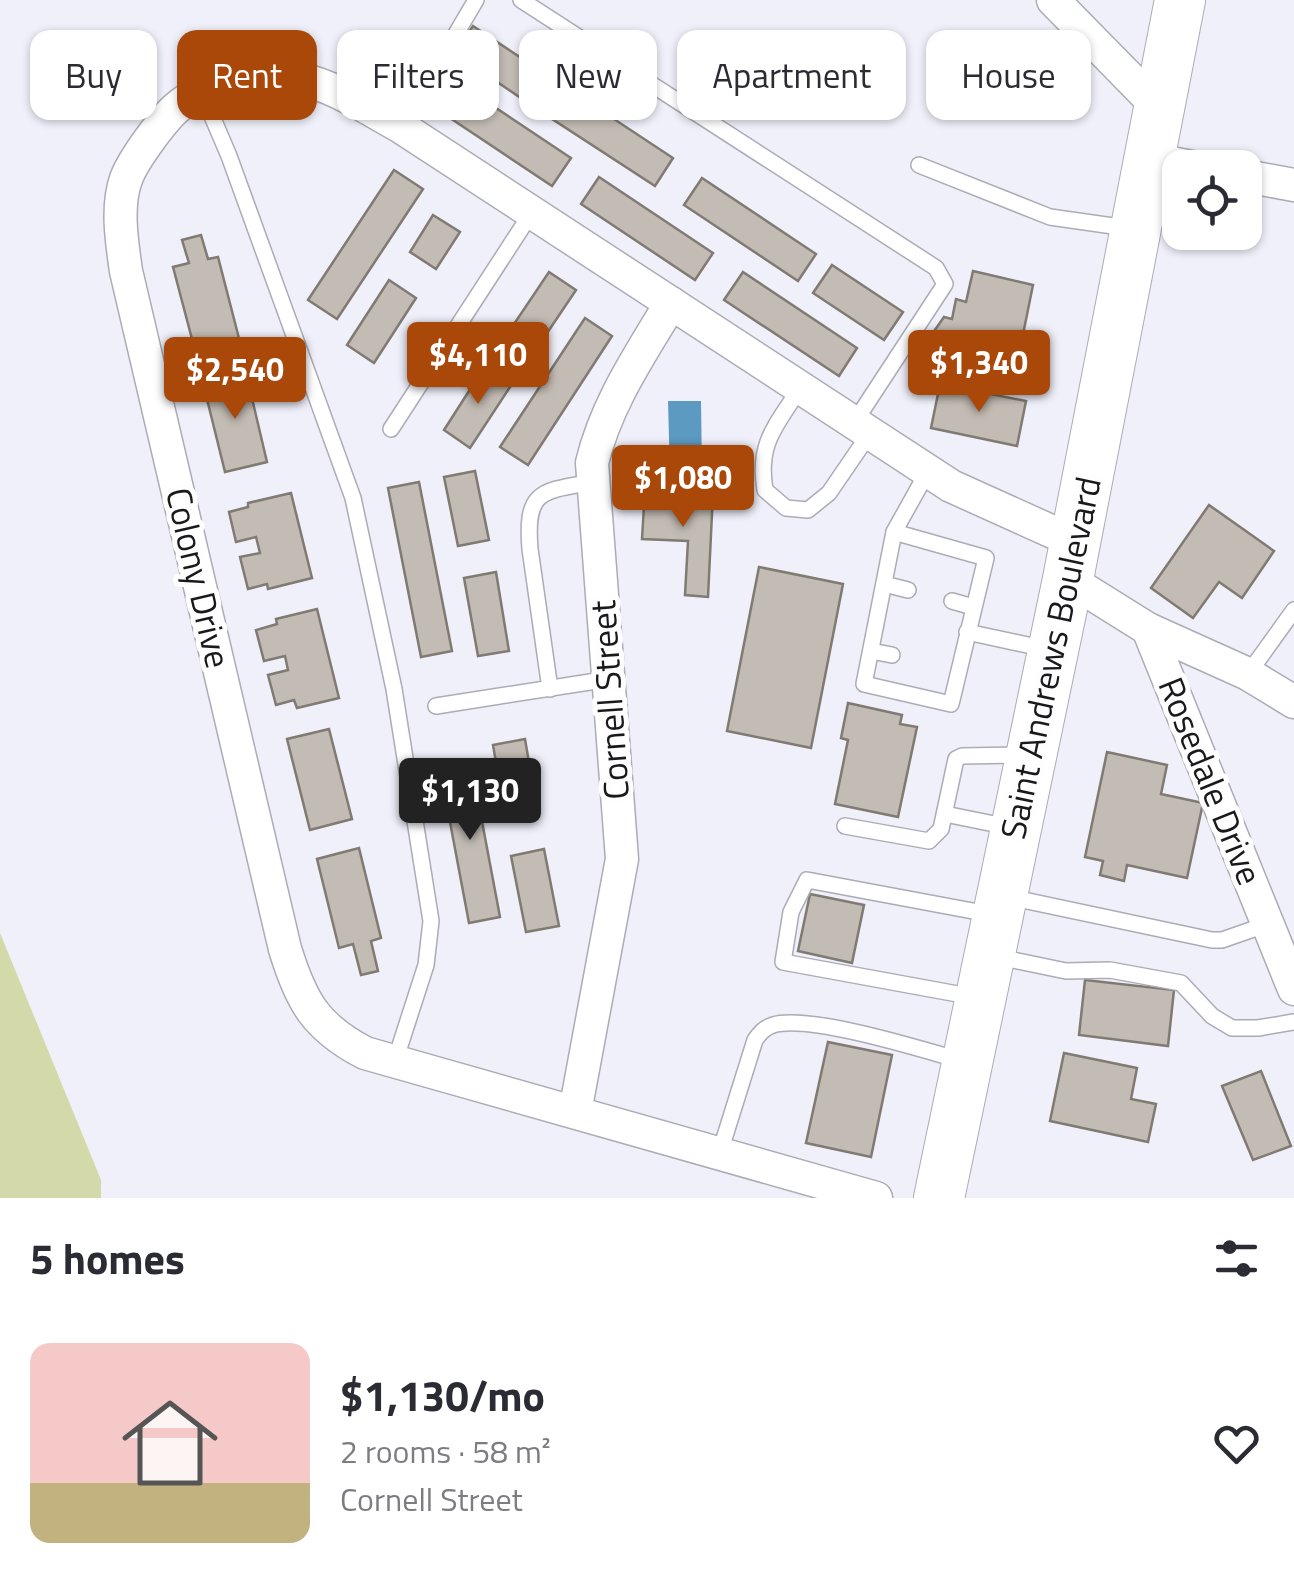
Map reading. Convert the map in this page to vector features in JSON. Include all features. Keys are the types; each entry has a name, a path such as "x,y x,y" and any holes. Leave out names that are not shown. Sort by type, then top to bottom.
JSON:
{"main road":[{"name":"Saint Andrews Boulevard","path":"1170,150 1159,108 1180,0"},
{"name":"Saint Andrews Boulevard","path":"940,1198 1136,230 1162,183"}],"street":[{"path":"1052,0 1159,108"},
{"name":"Colony Drive","path":"317,84 352,98 401,127 928,472 1072,560 1148,630 1248,674 1294,702"},
{"name":"Colony Drive","path":"177,108 126,180 121,235 126,270 295,983 311,1010 333,1036 366,1052 876,1198"},
{"path":"1262,179 1294,185"},
{"name":"Cornell Street","path":"575,1112 622,859 592,463 614,399 671,303"},
{"name":"Rosedale Drive","path":"1148,630 1294,989"}],"lane":[{"path":"401,127 476,0"},
{"path":"522,0 936,268 945,284 829,493 808,510 786,508 765,490 761,464 769,437 800,388"},
{"path":"214,120 324,413 353,498 372,580 431,920 426,966 394,1061"},
{"path":"919,165 1050,216 1136,230"},
{"path":"391,428 532,212"},
{"path":"894,532 986,558 951,704 864,684 894,532 928,472"},
{"path":"550,689 528,530 538,496 549,490 594,482"},
{"path":"884,584 908,590"},
{"path":"952,602 973,607"},
{"path":"1248,674 1294,610"},
{"path":"967,632 1053,650"},
{"path":"870,650 892,655"},
{"path":"940,665 959,668"},
{"path":"436,706 609,679"},
{"path":"846,826 929,841 942,830 956,759 1031,754"},
{"path":"944,814 1016,828"},
{"path":"1268,924 1222,940 993,941 782,962 791,912 806,880 993,941 1066,971 1110,970 1181,983 1212,1016 1232,1028 1294,1022"},
{"path":"719,1155 756,1040 760,1032 773,1025 826,1027 968,1062"}],"green space":[{"path":"0,933 101,1180 101,1198 0,1198"}],"water":[{"path":"668,401 701,401 702,474 670,475"}],"building":[{"path":"499,43 519,56 519,97 499,83"},
{"path":"499,110 571,158 552,186 453,120 499,120"},
{"path":"554,120 615,120 673,158 655,186"},
{"path":"394,170 423,189 337,319 308,300"},
{"path":"599,177 713,253 695,280 581,204"},
{"path":"702,178 816,254 798,281 684,205"},
{"path":"433,215 460,232 436,269 410,252"},
{"path":"201,235 208,259 218,257 241,346 197,358 173,267 189,263 182,240"},
{"path":"832,265 903,312 884,340 813,293"},
{"path":"973,271 1033,285 1014,379 916,357 944,317 952,319 956,299 966,302"},
{"path":"549,272 576,290 533,354 506,336"},
{"path":"743,272 857,348 839,376 724,300"},
{"path":"389,280 416,298 374,363 347,345"},
{"path":"585,318 612,336 528,465 500,447"},
{"path":"485,366 512,384 470,448 444,430"},
{"path":"246,373 267,462 225,472 203,383"},
{"path":"940,384 1026,401 1017,446 931,428"},
{"path":"475,471 489,540 458,546 444,477"},
{"path":"419,482 452,651 421,657 388,488"},
{"path":"645,489 713,493 708,597 685,595 688,541 642,539"},
{"path":"291,493 312,578 268,589 267,584 248,589 240,557 260,553 256,537 236,542 229,512 248,507 248,503"},
{"path":"1209,505 1274,551 1242,598 1219,582 1193,618 1151,588"},
{"path":"759,567 843,584 811,748 727,731"},
{"path":"496,572 509,651 478,656 464,578"},
{"path":"317,609 339,698 297,708 294,700 276,705 268,675 288,670 285,656 264,661 256,630 277,624 276,619"},
{"path":"848,703 902,715 900,724 917,727 898,817 835,804 848,740 841,738"},
{"path":"329,729 352,819 310,830 287,739"},
{"path":"525,739 538,815 506,821 493,745"},
{"path":"1107,752 1167,765 1161,794 1203,803 1187,878 1127,865 1124,881 1100,875 1103,861 1085,857"},
{"path":"471,763 500,917 469,923 440,769"},
{"path":"359,848 381,938 371,941 378,971 361,975 353,944 339,948 317,859"},
{"path":"544,849 559,926 526,932 511,856"},
{"path":"810,894 864,905 852,963 798,951"},
{"path":"1085,980 1174,990 1168,1046 1079,1035"},
{"path":"828,1042 892,1055 871,1157 806,1143"},
{"path":"1064,1053 1137,1068 1131,1099 1156,1104 1148,1142 1050,1121"},
{"path":"1261,1071 1291,1146 1253,1160 1222,1086"}]}
